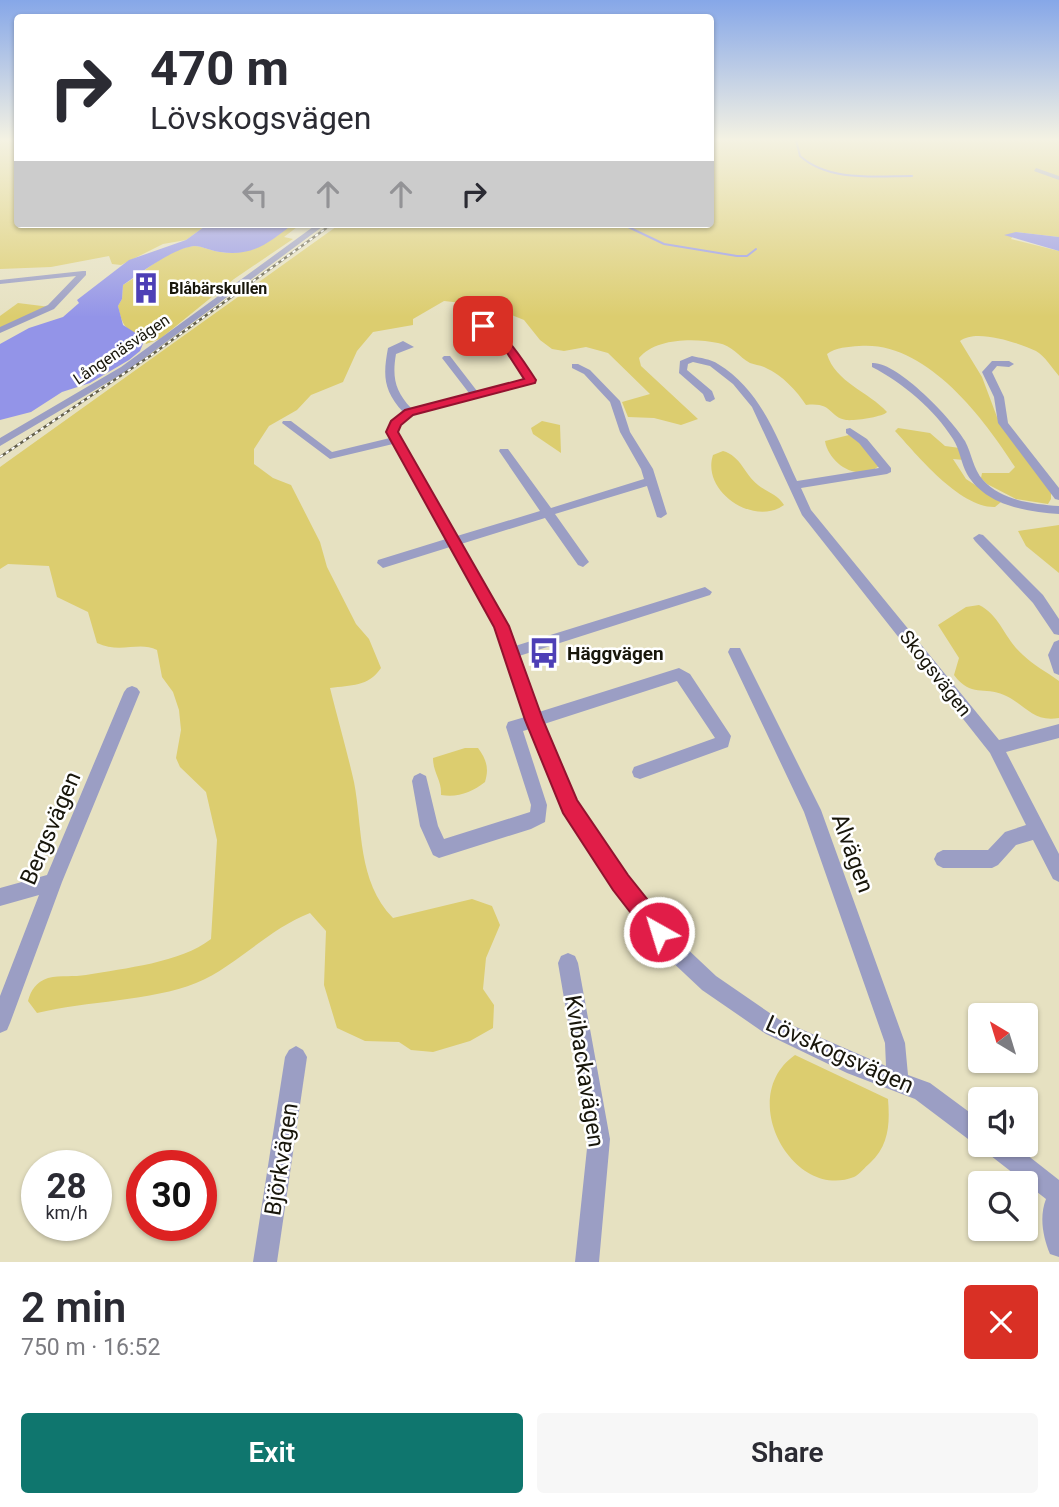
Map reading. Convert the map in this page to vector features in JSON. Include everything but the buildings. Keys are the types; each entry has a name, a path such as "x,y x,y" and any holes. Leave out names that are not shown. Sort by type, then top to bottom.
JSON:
{"street":[{"name":"Långenäsvägen","path":"0,443 124,369 316,228"},
{"path":"0,282 83,273 51,307 0,330"},
{"path":"0,289 10,281"},
{"path":"287,423 330,456 396,440 393,427 409,412 531,380 502,339 474,321"},
{"path":"393,352 388,373 397,399 409,412"},
{"path":"447,358 475,395"},
{"name":"Skogsvägen","path":"710,399 708,393 682,371 683,363 692,359 709,362 744,391 757,406 811,520 996,748 1059,873"},
{"path":"1009,364 995,363 986,372 999,397 1003,423 1059,496"},
{"path":"875,365 898,377 957,436 972,473 982,486 1031,507 1059,510"},
{"path":"575,366 587,372 615,401 625,432 647,469 661,514"},
{"path":"795,485 887,470 863,441 850,432"},
{"name":"Lövskogsvägen","path":"396,440 502,626 534,720 570,806 621,882 675,951 709,983 773,1027 922,1091 968,1125"},
{"path":"504,451 583,562"},
{"path":"383,563 650,481"},
{"path":"979,538 1038,599 1059,630"},
{"path":"511,653 705,592"},
{"path":"1059,646 1055,655 1059,669"},
{"name":"Alvägen","path":"735,652 812,810 895,1043 898,1080"},
{"path":"420,781 429,826 439,849 531,821 539,816 538,805 514,727 674,674 682,676 723,736 722,742 640,772"},
{"name":"Bergsvägen","path":"0,1023 53,882 132,692"},
{"path":"996,748 1059,731"},
{"path":"943,859 992,859 1011,838 1036,831"},
{"path":"0,897 53,882"},
{"name":"Kvibackavägen","path":"568,963 599,1139 587,1262"},
{"name":"Björkvägen","path":"265,1262 296,1057"},
{"path":"1011,1157 1059,1195 1053,1212 1059,1245"}],"shaded area":[{"path":"0,199 14,199 14,228 202,228 186,240 163,244 121,265 112,264 109,256 51,267 0,269"},
{"path":"714,199 1059,199 1059,237 1016,232 1011,239 1059,251 1059,376 1039,353 1019,344 987,336 967,337 960,341 982,377 997,417 1051,492 1048,504 1016,499 981,478 982,473 1009,473 1015,467 969,405 929,368 907,355 883,347 859,346 834,350 827,354 837,372 887,412 874,417 846,420 822,406 806,405 794,389 778,375 750,363 723,344 687,340 665,343 646,351 639,358 641,366 698,419 681,425 654,418 628,417 622,402 650,394 608,353 586,347 564,351 552,349 540,340 524,320 490,306 444,301 413,319 413,325 373,332 357,351 343,382 311,395 297,410 269,426 254,449 254,464 273,478 291,485 320,542 327,567 356,624 369,639 381,668 365,682 330,688 354,782 363,854 373,888 393,918 472,899 492,906 500,925 486,958 483,989 494,1005 493,1028 470,1041 433,1052 411,1050 399,1042 365,1041 337,1028 324,985 326,931 310,913 280,928 211,976 179,989 37,1013 28,1001 35,987 48,978 86,975 152,963 184,954 211,939 217,840 206,792 180,767 176,758 181,730 179,710 173,692 162,677 157,650 97,643 88,612 57,597 49,566 8,564 0,569 0,467 334,228 714,228"},
{"path":"287,228 296,228 284,237 293,239 234,279 160,339 146,344 142,335 131,331 125,325 118,306 122,299 123,285 165,256 194,246 231,253 242,252 268,242"},
{"path":"18,303 50,307 0,328 0,316"},
{"path":"542,421 560,425 561,453 533,434 531,428"},
{"path":"898,428 930,433 945,446 960,448 964,460 953,459 966,479 1001,502 995,507 982,505 954,490 904,441 895,431"},
{"path":"849,435 858,440 879,466 871,471 854,472 838,464 825,441"},
{"path":"723,451 734,457 753,481 776,496 784,505 772,511 759,512 733,502 722,492 711,468 713,455"},
{"path":"1059,525 1059,573 1026,546 1018,531"},
{"path":"979,605 992,615 1023,655 1059,681 1059,718 1042,718 997,692 966,687 954,675 959,658 938,625 966,607"},
{"path":"465,748 478,748 481,752 486,765 485,782 464,793 441,795 433,758"},
{"path":"795,1055 888,1099 889,1117 885,1141 876,1156 854,1177 831,1180 811,1174 793,1160 779,1141 771,1118 770,1095 778,1073"}],"water":[{"path":"202,228 287,228 252,250 232,253 194,246 177,251 148,268 123,285 122,299 118,306 123,325 145,339 140,351 90,383 62,392 31,412 0,420 0,344 29,328 63,317 79,303 77,300 129,260 186,240"},
{"path":"1016,232 1059,237 1059,251 1004,235"}],"waterway":[{"path":"630,228 664,244 737,256 747,256 756,249"}],"railway":[{"path":"0,457 150,356 326,228"}],"place":[{"name":"Blåbärskullen","path":"146,288"},
{"name":"Häggvägen","path":"544,653"}],"route":[{"path":"483,326 506,343 531,380 409,412 395,423 392,432 502,626 534,720 570,806 621,882 659,932"}]}
